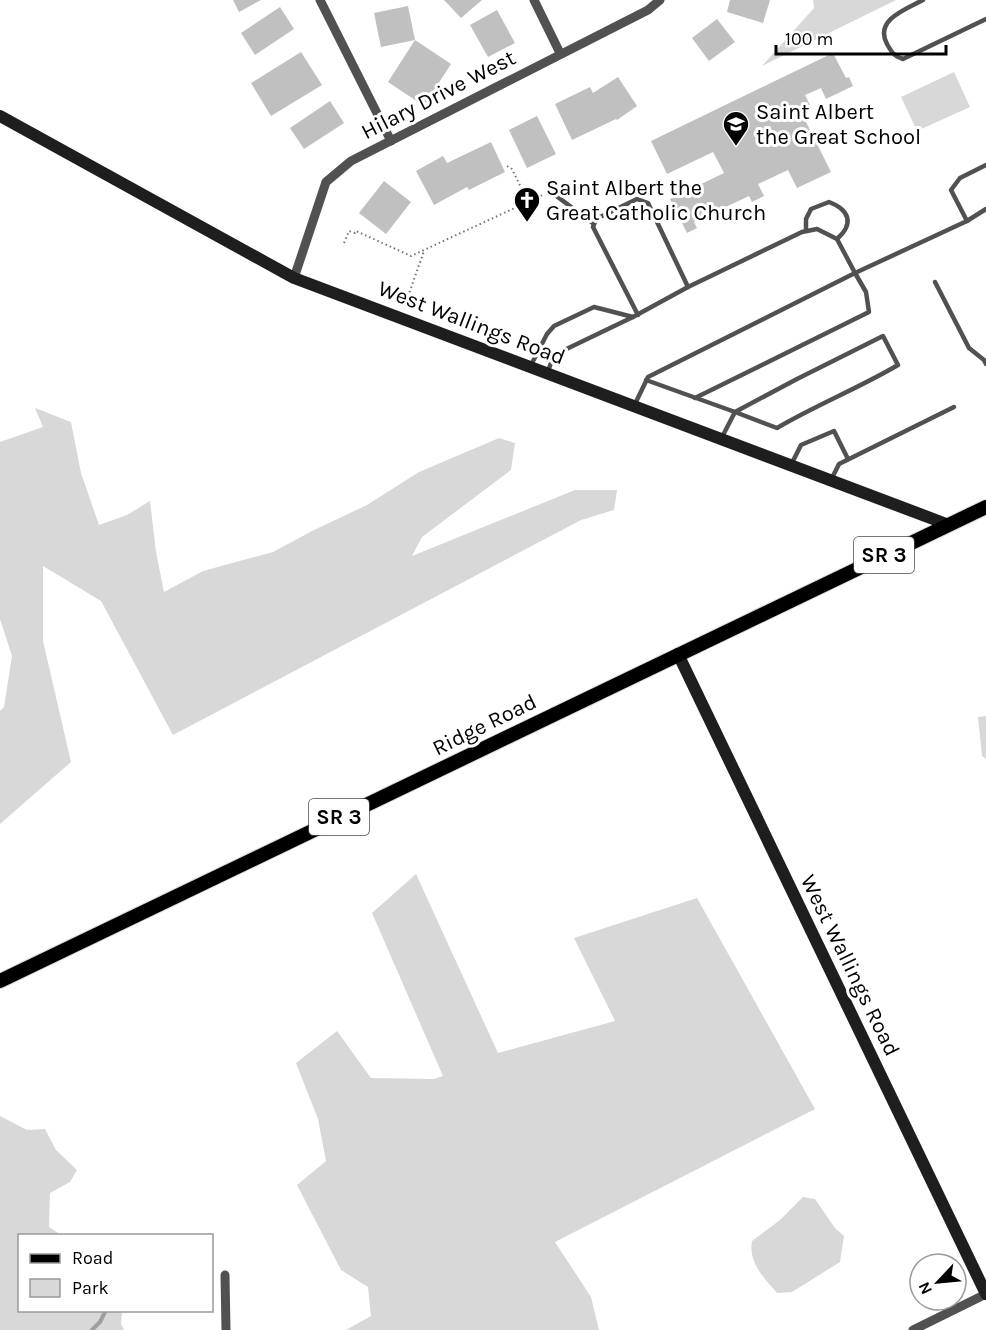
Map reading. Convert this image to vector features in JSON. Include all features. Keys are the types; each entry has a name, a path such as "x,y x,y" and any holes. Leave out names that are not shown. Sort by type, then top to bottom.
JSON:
{"main road":[{"name":"Ridge Road","path":"0,981 986,507"}],"street":[{"path":"320,0 390,141"},
{"path":"534,0 560,53"},
{"name":"Hilary Drive West","path":"294,278 326,182 351,161 648,10 660,0"},
{"name":"West Wallings Road","path":"0,116 294,278 949,525"},
{"name":"West Wallings Road","path":"678,654 986,1294"},
{"path":"225,1275 226,1330"},
{"path":"913,1330 986,1294"}],"lane":[{"path":"923,0 894,15 884,27 883,38 893,55 903,60 986,19"},
{"path":"967,221 951,190 960,178 986,165"},
{"path":"551,192 594,224"},
{"path":"636,316 593,227 596,219 637,199 648,203 688,287"},
{"path":"806,231 806,219 811,209 829,202 845,212 848,223 845,232 837,239"},
{"path":"634,406 648,377 855,273 967,221 986,209"},
{"path":"547,373 554,355 636,316 688,287 806,231 817,229 837,239 866,292 869,312 695,398"},
{"path":"935,282 969,348 986,364"},
{"path":"530,367 547,334 564,321 594,307 636,316"},
{"path":"646,380 735,412 777,428 898,365 884,336 735,412 721,439"},
{"path":"831,480 837,466 954,407"},
{"path":"791,465 801,445 834,430 849,459"}],"path":[{"path":"507,166 512,169 528,202"},
{"path":"344,243 349,231 355,233 356,231 411,256 551,192"},
{"path":"405,305 424,251"}],"green space":[{"path":"813,0 896,0 762,66 814,8"},
{"path":"954,72 970,107 917,131 901,97"},
{"path":"35,408 71,422 81,473 99,525 127,515 150,501 156,552 164,592 203,571 273,552 367,505 419,472 499,438 515,443 511,470 422,537 412,556 575,490 617,490 614,510 581,520 173,735 101,601 43,566 43,641 71,762 0,824 0,711 4,707 12,656 0,619 0,442 43,427"},
{"path":"986,716 986,759 982,756 978,717"},
{"path":"416,874 498,1053 615,1021 574,938 697,898 815,1109 555,1242 591,1297 599,1330 346,1330 371,1316 368,1287 341,1270 297,1185 326,1161 318,1119 296,1063 337,1031 371,1078 434,1079 443,1076 372,913"},
{"path":"0,1116 27,1130 45,1129 56,1150 77,1170 70,1182 50,1193 49,1227 60,1234 18,1234 18,1312 122,1312 121,1324 124,1330 0,1330"},
{"path":"803,1197 815,1199 835,1228 844,1236 840,1262 792,1292 777,1293 755,1263 751,1249 752,1241 780,1220"}],"building":[{"path":"233,0 261,0 239,12"},
{"path":"444,0 482,0 461,18"},
{"path":"730,0 770,0 763,23 727,12"},
{"path":"408,6 415,40 381,47 374,13"},
{"path":"280,7 294,29 255,55 241,33"},
{"path":"497,10 515,43 488,57 470,25"},
{"path":"717,19 735,42 709,61 692,38"},
{"path":"415,40 451,64 424,106 388,82"},
{"path":"301,52 322,85 271,116 251,83"},
{"name":"Saint Albert the Great School","path":"833,53 846,78 849,77 853,86 826,99 821,88 805,95 811,107 801,112 831,172 797,188 788,170 758,184 764,196 752,202 749,196 694,222 697,228 687,233 670,199 724,173 713,152 667,174 651,141"},
{"path":"618,77 637,106 617,120 572,140 555,104 590,87 593,93"},
{"path":"330,101 344,123 304,149 290,128"},
{"path":"537,116 556,154 527,168 509,130"},
{"path":"491,142 505,172 469,190 467,187 434,205 416,171 443,156 447,163"},
{"path":"384,181 411,202 386,234 359,213"}],"waterway":[{"path":"92,1330 100,1322 105,1312"}],"place":[{"name":"Saint Albert the Great School","path":"736,147"},
{"name":"Saint Albert the Great Catholic Church","path":"527,223"}]}
